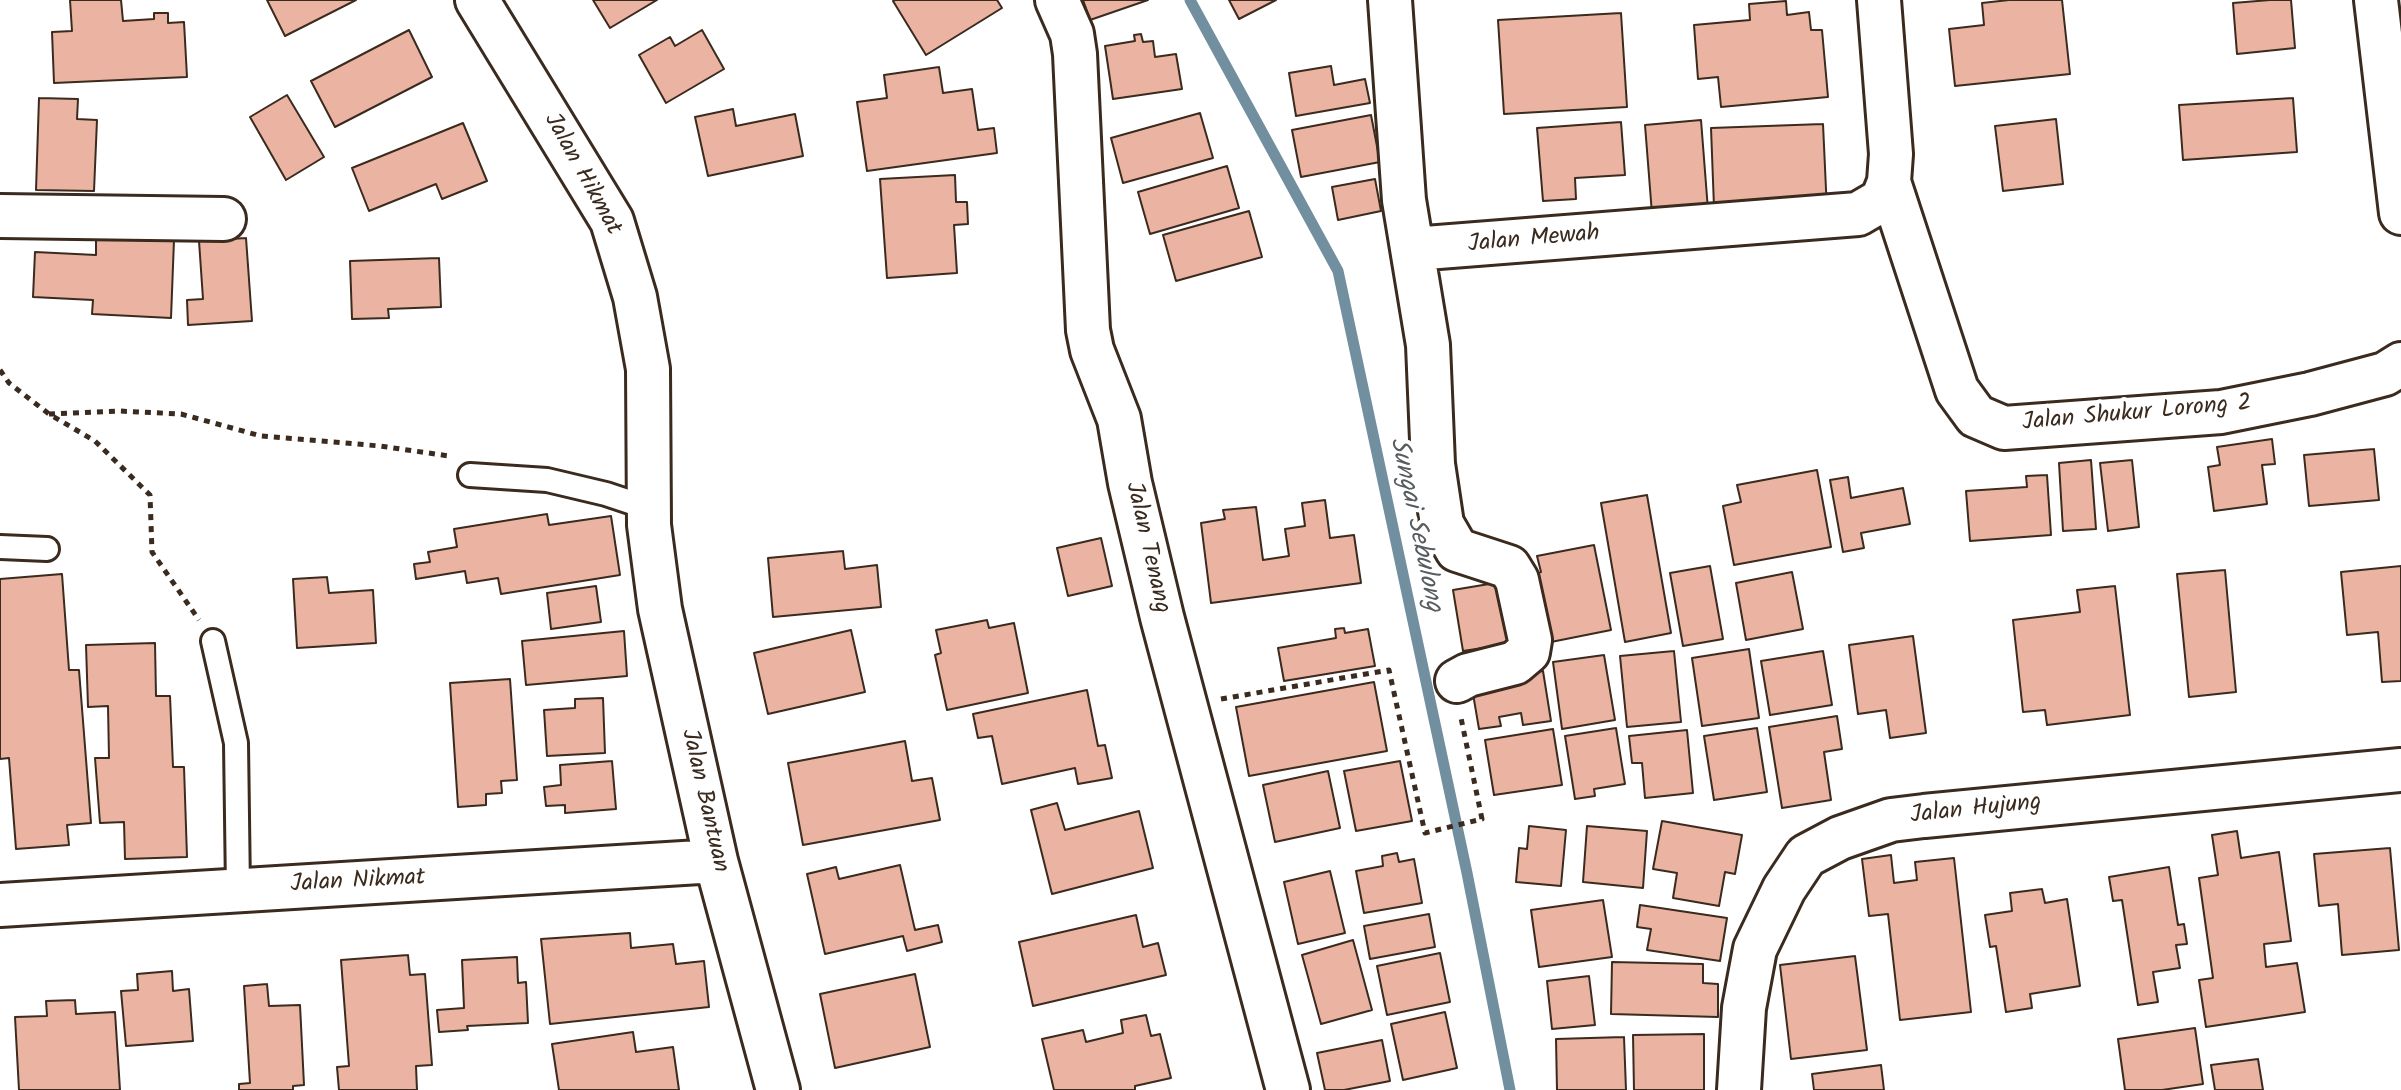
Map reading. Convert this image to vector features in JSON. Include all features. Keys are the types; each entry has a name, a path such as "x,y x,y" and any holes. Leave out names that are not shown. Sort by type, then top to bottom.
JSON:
{"street":[{"name":"Jalan Hikmat","path":"477,0 612,221 635,297 648,369 648,508"},
{"name":"Jalan Tenang","path":"1057,0 1072,34 1075,54 1088,330 1092,350 1119,419 1134,498 1186,705 1288,1090"},
{"path":"1390,0 1404,200 1428,345 1433,464 1442,524 1457,550 1509,567 1517,580 1530,640 1528,652 1515,663 1468,675 1457,681"},
{"name":"Jalan Shukur Lorong 2","path":"1879,0 1891,154 1889,182 1957,390 1976,416 2004,428 2221,412 2325,390 2385,374 2401,364"},
{"path":"2376,0 2401,213"},
{"name":"Jalan Mewah","path":"1413,249 1858,214 1882,200 1889,182"},
{"path":"0,216 224,219"},
{"name":"Jalan Bantuan","path":"648,508 660,609 716,861 778,1090"},
{"name":"Jalan Hujung","path":"1739,1090 1744,1008 1755,949 1784,889 1806,856 1840,838 1891,820 1924,816 2401,770"},
{"name":"Jalan Nikmat","path":"0,905 716,861"}],"lane":[{"path":"470,475 547,480 648,508"},
{"path":"0,547 47,549"},
{"path":"213,641 236,743 238,890"}],"path":[{"path":"0,370 9,383 49,414 95,441 150,495 152,552 213,641"},
{"path":"49,414 119,411 181,414 261,436 380,446 451,457 470,475"},
{"path":"1186,705 1389,670 1425,833 1482,819 1455,691 1457,681"}],"building":[{"path":"70,0 121,0 123,21 154,19 154,13 168,13 168,23 184,22 187,77 54,83 52,32 72,31"},
{"path":"267,0 356,0 285,36"},
{"path":"593,0 657,0 610,28"},
{"path":"895,0 997,0 1002,8 926,55"},
{"path":"1083,0 1148,0 1090,20"},
{"path":"1229,0 1276,0 1239,19"},
{"path":"2062,0 2070,74 1955,86 1949,29 1984,25 1982,3"},
{"path":"2291,0 2295,48 2237,54 2233,3"},
{"path":"1786,1 1787,15 1809,12 1811,30 1822,30 1828,97 1721,107 1718,77 1698,79 1694,25 1750,20 1749,4"},
{"path":"1621,13 1627,107 1504,114 1498,20"},
{"path":"409,30 432,77 335,127 311,81"},
{"path":"702,30 724,69 666,103 639,55 670,37 675,46"},
{"path":"1141,34 1143,42 1153,41 1155,57 1176,54 1182,89 1113,99 1105,46 1135,41 1134,35"},
{"path":"1331,66 1334,85 1365,79 1370,103 1296,116 1289,73"},
{"path":"939,67 943,93 972,89 978,130 994,128 997,153 867,171 857,102 887,98 884,75"},
{"path":"287,95 324,157 286,180 250,117"},
{"path":"39,98 78,99 77,119 97,120 94,191 36,190"},
{"path":"2293,98 2297,152 2183,160 2179,105"},
{"path":"733,109 736,126 795,114 803,156 708,176 695,117"},
{"path":"1200,113 1213,158 1123,183 1111,138"},
{"path":"1371,115 1380,162 1301,177 1292,130"},
{"path":"2056,119 2063,184 2003,191 1995,126"},
{"path":"1701,120 1708,210 1652,214 1645,125"},
{"path":"1621,122 1625,175 1575,178 1576,199 1543,201 1537,128"},
{"path":"463,123 487,181 442,199 436,184 369,211 352,168"},
{"path":"1823,124 1827,211 1714,207 1711,128"},
{"path":"1227,166 1239,208 1150,234 1138,192"},
{"path":"955,175 956,202 967,202 968,224 954,225 957,273 887,278 880,179"},
{"path":"1375,179 1381,211 1338,220 1332,187"},
{"path":"1249,211 1262,257 1176,281 1163,235"},
{"path":"96,236 174,240 171,318 92,314 93,300 33,297 35,252 96,255"},
{"path":"246,238 252,321 188,325 187,300 203,299 199,241"},
{"path":"439,258 441,307 388,309 389,318 352,319 350,261"},
{"path":"2272,439 2275,464 2262,465 2267,504 2214,511 2208,467 2220,465 2217,447"},
{"path":"2374,449 2379,500 2309,506 2304,455"},
{"path":"2091,460 2096,529 2063,531 2059,463"},
{"path":"2132,460 2139,527 2108,531 2100,463"},
{"path":"1817,470 1831,547 1734,565 1723,506 1741,502 1737,485"},
{"path":"2047,475 2051,535 1970,541 1966,491 2027,487 2026,476"},
{"path":"1848,477 1851,498 1903,488 1910,524 1861,533 1864,548 1843,552 1830,480"},
{"path":"1647,495 1671,633 1625,642 1601,503"},
{"path":"1325,500 1330,538 1354,535 1361,583 1211,603 1201,523 1225,519 1223,510 1256,507 1263,560 1289,556 1285,529 1305,526 1302,503"},
{"path":"547,514 549,525 611,516 620,575 501,594 498,578 467,583 465,571 416,579 414,564 430,562 428,552 457,547 454,529"},
{"path":"1101,538 1112,586 1068,596 1057,548"},
{"path":"1594,545 1611,630 1541,644 1527,576 1541,572 1537,556"},
{"path":"843,551 845,569 877,565 881,607 773,617 768,558"},
{"path":"1710,566 1723,639 1683,646 1670,573"},
{"path":"2401,566 2401,681 2382,682 2378,632 2347,635 2341,572"},
{"path":"2225,570 2236,692 2189,697 2177,574"},
{"path":"1792,572 1803,629 1746,640 1736,583"},
{"path":"62,574 69,670 79,670 91,823 67,825 69,845 16,849 9,758 0,759 0,579"},
{"path":"327,577 329,593 373,590 376,643 297,648 293,579"},
{"path":"1507,581 1516,643 1463,651 1453,590"},
{"path":"596,586 601,622 551,629 547,593"},
{"path":"2115,586 2130,715 2047,725 2045,710 2023,712 2013,620 2080,612 2077,590"},
{"path":"987,620 989,628 1014,623 1028,693 947,710 935,655 941,653 936,630"},
{"path":"1344,628 1345,633 1368,629 1375,666 1284,681 1278,648 1336,638 1335,629"},
{"path":"851,630 865,692 768,714 754,653"},
{"path":"624,631 627,676 526,685 522,641"},
{"path":"1913,636 1926,733 1890,738 1886,710 1858,714 1849,645"},
{"path":"155,643 156,696 170,696 173,767 184,767 187,857 125,859 124,822 100,823 95,758 109,758 108,706 88,707 86,645"},
{"path":"1749,649 1759,718 1702,726 1692,658"},
{"path":"1674,651 1681,722 1627,727 1620,656"},
{"path":"1823,651 1832,705 1770,715 1761,661"},
{"path":"1604,655 1615,720 1562,729 1553,662"},
{"path":"1543,671 1551,721 1523,725 1521,713 1499,717 1501,726 1479,729 1471,682"},
{"path":"510,679 517,780 501,781 502,793 486,794 486,805 458,807 450,683"},
{"path":"1374,682 1387,751 1249,776 1236,707"},
{"path":"1087,690 1098,746 1105,745 1112,778 1078,784 1075,768 1002,784 992,736 978,738 973,714"},
{"path":"603,698 605,753 547,756 544,710 575,708 575,699"},
{"path":"1837,716 1842,749 1824,752 1831,800 1782,808 1769,727"},
{"path":"1616,728 1625,784 1594,789 1595,796 1575,799 1565,736"},
{"path":"1757,728 1767,792 1714,800 1704,736"},
{"path":"1553,729 1562,785 1494,795 1485,740"},
{"path":"1687,730 1693,793 1645,798 1642,763 1632,763 1629,736"},
{"path":"905,741 912,781 932,778 940,820 803,845 788,763"},
{"path":"612,761 616,809 565,813 565,805 546,806 544,787 561,785 560,765"},
{"path":"1400,761 1412,821 1356,831 1344,771"},
{"path":"1328,771 1340,828 1275,842 1263,785"},
{"path":"1057,803 1065,830 1139,811 1153,868 1052,894 1031,810"},
{"path":"1662,821 1742,835 1735,874 1725,872 1719,906 1673,898 1677,873 1653,869"},
{"path":"1529,826 1566,830 1561,886 1516,882 1519,848 1527,849"},
{"path":"1587,826 1647,831 1643,888 1583,882"},
{"path":"2237,831 2241,858 2279,852 2291,941 2264,944 2266,967 2297,963 2305,1012 2206,1027 2199,980 2213,978 2199,878 2218,875 2212,835"},
{"path":"2390,848 2399,950 2342,955 2338,904 2319,906 2314,854"},
{"path":"1397,853 1399,862 1414,859 1422,903 1364,913 1356,871 1383,866 1382,856"},
{"path":"1891,855 1894,883 1917,880 1915,862 1954,858 1971,1012 1900,1020 1888,914 1869,916 1862,859"},
{"path":"900,865 915,930 938,925 942,942 907,951 903,936 825,954 807,874 836,867 839,879"},
{"path":"2169,867 2178,925 2184,924 2187,944 2176,945 2180,968 2153,972 2158,1002 2138,1005 2122,900 2113,901 2109,877"},
{"path":"1330,871 1345,933 1298,944 1284,882"},
{"path":"2042,889 2045,903 2067,899 2080,986 2030,994 2032,1008 2006,1012 1996,946 1990,947 1985,915 2012,911 2010,893"},
{"path":"1603,900 1612,957 1539,967 1531,910"},
{"path":"1640,905 1727,918 1720,961 1647,950 1651,929 1637,927"},
{"path":"1429,914 1435,947 1370,959 1364,926"},
{"path":"1136,915 1143,947 1158,943 1166,975 1033,1006 1019,942"},
{"path":"630,933 631,948 673,944 676,964 704,961 709,1007 550,1024 541,939"},
{"path":"1353,940 1372,1010 1321,1024 1302,955"},
{"path":"1440,953 1450,1002 1387,1015 1377,966"},
{"path":"408,955 410,975 425,974 432,1065 416,1066 417,1090 339,1090 337,1067 349,1066 341,960"},
{"path":"1855,956 1867,1050 1791,1059 1780,965"},
{"path":"517,957 518,983 526,982 528,1023 467,1026 468,1030 439,1032 437,1010 464,1008 462,960"},
{"path":"1612,962 1703,964 1703,983 1718,984 1718,1017 1611,1014"},
{"path":"172,971 173,991 189,989 193,1041 126,1046 121,991 138,990 137,974"},
{"path":"915,974 930,1047 835,1068 820,994"},
{"path":"1589,976 1595,1025 1552,1029 1547,981"},
{"path":"267,984 269,1006 300,1005 304,1085 293,1086 293,1090 239,1090 239,1084 250,1083 244,986"},
{"path":"75,1000 76,1014 115,1012 120,1090 19,1090 15,1017 47,1016 46,1001"},
{"path":"1445,1012 1457,1068 1403,1080 1391,1024"},
{"path":"1146,1015 1151,1036 1160,1034 1171,1078 1135,1086 1135,1090 1054,1090 1042,1039 1083,1030 1086,1042 1123,1033 1121,1020"},
{"path":"2195,1028 2203,1084 2162,1090 2125,1090 2118,1039"},
{"path":"633,1032 636,1052 673,1047 679,1090 559,1090 552,1044"},
{"path":"1704,1034 1704,1090 1634,1090 1633,1035"},
{"path":"1624,1037 1626,1090 1557,1090 1556,1039"},
{"path":"1382,1040 1390,1081 1344,1090 1325,1090 1317,1053"},
{"path":"2258,1059 2263,1090 2215,1090 2211,1065"},
{"path":"1881,1065 1884,1090 1814,1090 1812,1074"}],"waterway":[{"name":"Sungai Sebulong","path":"1190,0 1338,271 1467,873 1510,1090"}]}
